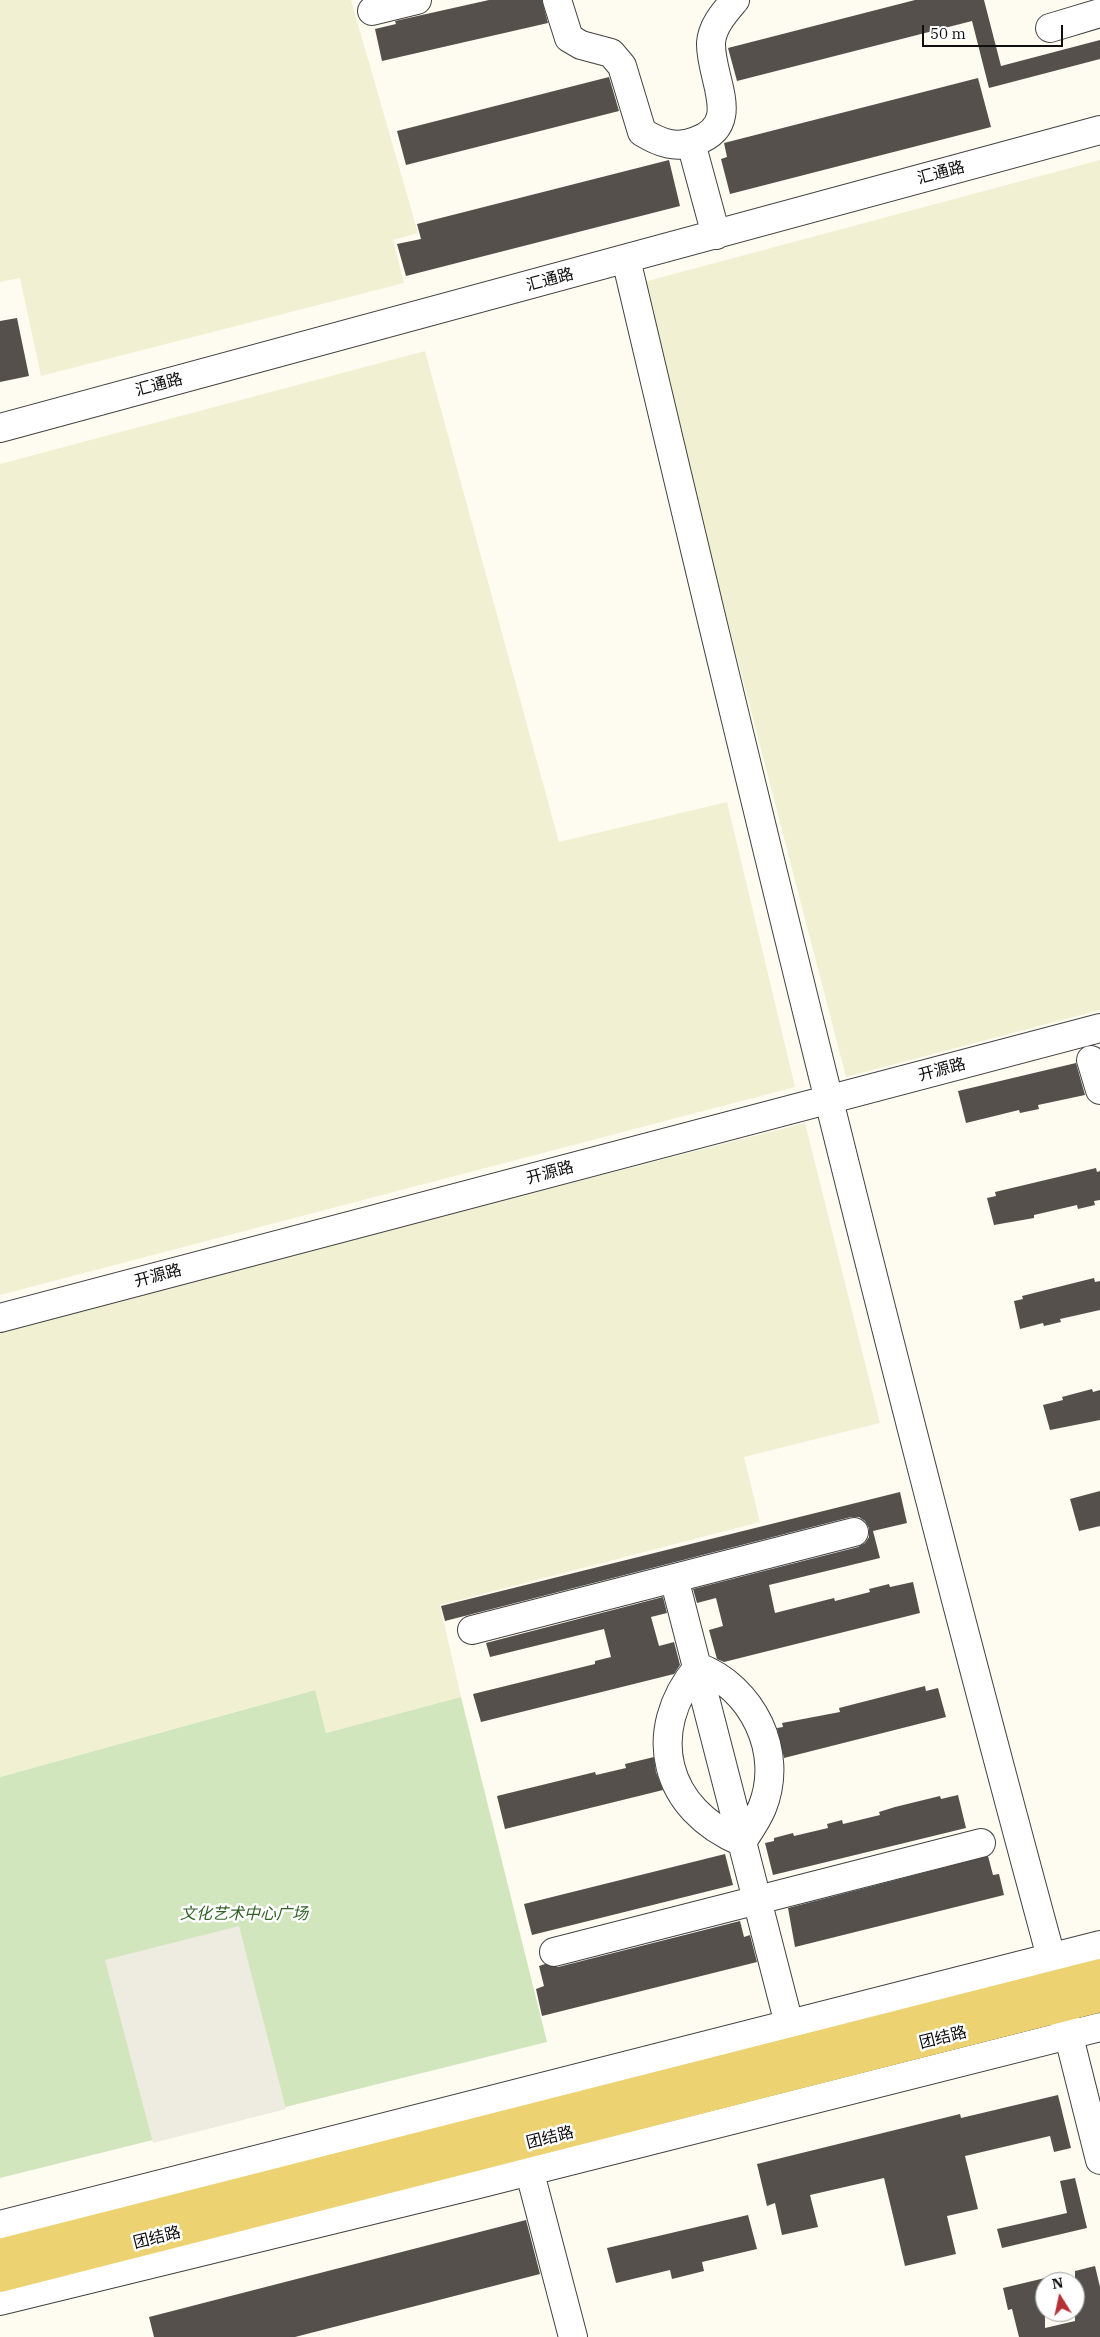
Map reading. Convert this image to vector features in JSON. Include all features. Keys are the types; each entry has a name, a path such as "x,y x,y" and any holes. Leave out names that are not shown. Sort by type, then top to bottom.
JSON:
{"main road":[{"name":"团结路","path":"0,2253 1100,1974"},
{"name":"团结路","path":"0,2278 1100,1998"}],"street":[{"path":"372,11 417,0"},
{"path":"557,0 569,38 581,45 610,53 622,66 642,132 657,142 675,146 691,143 709,136 718,127 723,114 711,43 722,14 735,0"},
{"path":"1050,28 1100,13"},
{"name":"汇通路","path":"0,428 1100,130"},
{"path":"691,143 716,235"},
{"path":"626,259 741,749 963,1633 1051,1957"},
{"name":"开源路","path":"0,1318 1100,1028"},
{"path":"1091,1060 1100,1090"},
{"path":"472,1630 854,1532"},
{"path":"674,1578 789,2024"},
{"path":"698,1667 685,1682 670,1718 667,1738 671,1767 682,1794 693,1810 707,1824 742,1842"},
{"path":"698,1667 710,1672 732,1687 750,1706 762,1730 769,1755 768,1782 762,1807 742,1842"},
{"path":"554,1952 980,1843"},
{"path":"0,2225 1100,1945"},
{"path":"1061,2008 1100,2160"},
{"path":"0,2302 529,2171 1100,2026"},
{"path":"522,2145 573,2337"}],"shaded area":[{"path":"0,0 351,0 418,233 393,240 404,283 41,376 20,278 0,282"},
{"path":"1100,160 1100,1010 846,1077 640,283"},
{"path":"425,351 559,842 727,802 795,1087 0,1295 0,464"},
{"path":"805,1123 880,1423 744,1457 760,1522 440,1605 461,1697 326,1733 314,1690 0,1777 0,1329"},
{"path":"239,1926 286,2109 153,2143 105,1960"}],"green space":[{"name":"文化艺术中心广场","path":"315,1690 326,1733 461,1697 547,2042 0,2178 0,1777"}],"building":[{"path":"489,0 542,0 548,23 382,61 375,29 396,24 395,21"},
{"path":"915,0 984,0 1001,66 1100,40 1100,59 989,88 972,21 737,81 728,48"},
{"path":"609,77 619,111 406,165 397,131"},
{"path":"978,78 991,127 730,194 721,159 727,157 724,143"},
{"path":"669,160 680,206 406,276 397,244 421,239 417,224"},
{"path":"17,318 29,376 0,382 0,321"},
{"path":"1076,1063 1085,1095 1038,1105 1039,1109 1020,1113 1019,1110 966,1123 958,1091"},
{"path":"1096,1168 1097,1172 1100,1171 1100,1200 1094,1201 1095,1205 1078,1209 1077,1205 1034,1215 1034,1218 994,1225 987,1198 996,1196 995,1192"},
{"path":"1094,1278 1095,1282 1100,1281 1100,1310 1060,1319 1061,1322 1044,1326 1043,1323 1020,1329 1014,1301 1023,1299 1022,1296"},
{"path":"1092,1389 1093,1392 1100,1390 1100,1420 1050,1430 1043,1405 1063,1400 1062,1397"},
{"path":"1100,1491 1100,1526 1079,1531 1070,1499"},
{"path":"900,1492 907,1523 873,1531 880,1558 769,1585 775,1613 834,1598 835,1601 870,1592 869,1589 889,1584 890,1587 913,1582 920,1613 724,1662 717,1659 709,1630 723,1626 716,1598 697,1603 693,1589 858,1547 865,1543 869,1537 869,1528 865,1521 859,1517 851,1517 445,1621 441,1606"},
{"path":"663,1597 667,1613 651,1617 659,1646 674,1642 680,1665 674,1674 481,1722 473,1694 595,1664 595,1661 611,1657 604,1629 490,1657 486,1643"},
{"path":"925,1686 926,1691 938,1688 946,1717 784,1758 777,1728 783,1727 782,1723 840,1712 839,1708"},
{"path":"654,1757 656,1772 663,1790 505,1829 497,1796 595,1772 596,1775 626,1768 625,1764"},
{"path":"958,1795 966,1828 773,1875 765,1843 774,1841 774,1838 793,1833 794,1836 828,1828 827,1824 842,1820 843,1824 880,1815 879,1812 940,1796 941,1799"},
{"path":"725,1854 733,1885 532,1935 524,1904"},
{"path":"988,1856 993,1875 999,1874 1004,1895 795,1947 788,1908"},
{"path":"740,1921 744,1937 750,1935 757,1962 542,2016 536,1989 544,1986 539,1966 545,1964 558,1967"},
{"path":"1058,2095 1071,2148 1054,2152 1050,2136 965,2156 978,2209 947,2216 956,2254 905,2266 884,2178 810,2195 818,2227 782,2235 775,2203 767,2206 757,2164 960,2114 961,2118"},
{"path":"1075,2178 1087,2228 1002,2248 997,2229 1067,2213 1060,2181"},
{"path":"748,2215 757,2249 702,2262 704,2271 672,2279 670,2270 616,2283 607,2248"},
{"path":"526,2220 540,2274 295,2337 154,2337 149,2317"},
{"path":"1095,2266 1100,2287 1100,2337 1019,2337 1012,2309 1008,2310 1003,2288 1035,2280 1035,2322 1045,2322 1045,2328 1071,2322 1085,2322 1085,2272 1075,2271"}]}
